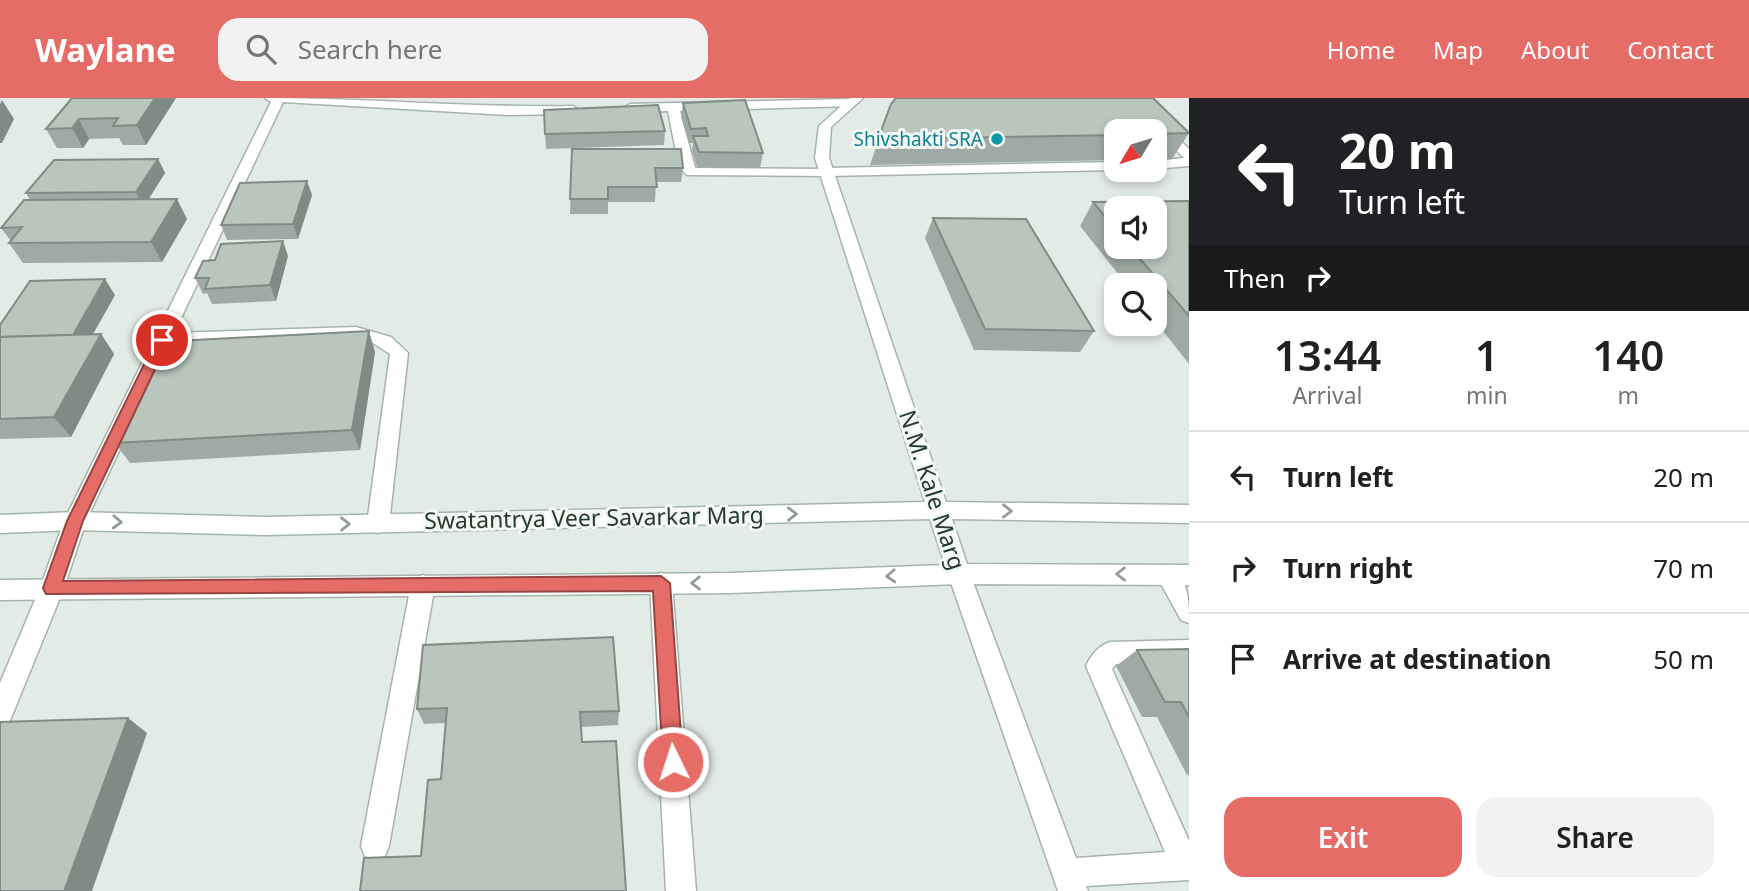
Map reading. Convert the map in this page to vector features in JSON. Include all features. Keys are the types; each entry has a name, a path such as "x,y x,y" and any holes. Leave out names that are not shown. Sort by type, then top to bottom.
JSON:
{"street":[{"path":"503,98 508,111"},
{"path":"1130,98 1189,156"},
{"path":"0,714 52,588 75,521 274,99 508,111 591,109"},
{"path":"618,108 852,101"},
{"name":"N.M. Kale Marg","path":"852,101 825,126 822,158 959,573 1070,882"},
{"path":"673,107 686,167 692,172 1104,166"},
{"path":"1167,164 1189,162"},
{"path":"162,340 356,333 392,344 399,352 378,524"},
{"name":"Swatantrya Veer Savarkar Marg","path":"0,524 75,521 267,526 939,510 1189,514"},
{"path":"0,590 661,583 959,573 1178,575 1189,613"},
{"path":"661,583 681,891"},
{"path":"375,846 423,585"},
{"path":"1070,882 1187,865 1098,666 1110,653 1189,651"}],"building":[{"path":"72,98 155,98 137,125 113,126 118,118 79,119 72,128 46,129"},
{"path":"896,98 1153,98 1189,133 1167,134 1167,119 1104,119 1104,135 878,139 891,104"},
{"path":"745,100 763,153 699,152 693,136 708,136 706,128 691,129 683,103"},
{"path":"658,105 665,131 545,134 544,110"},
{"path":"572,149 681,149 683,168 655,168 657,187 608,187 608,199 570,199"},
{"path":"158,159 136,192 26,193 54,160"},
{"path":"307,181 293,224 221,225 240,183"},
{"path":"177,199 151,242 9,243 22,227 1,228 24,200"},
{"path":"1167,201 1189,201 1189,316 1167,290 1167,273 1152,273 1140,259 1167,259"},
{"path":"1093,202 1104,202 1104,215"},
{"path":"933,218 1026,219 1094,331 985,329"},
{"path":"283,241 270,285 205,289 209,278 195,278 203,261 215,260 221,244"},
{"path":"105,279 73,335 0,337 0,325 30,281"},
{"path":"369,331 352,430 115,443 157,342"},
{"path":"101,334 54,417 0,419 0,337"},
{"path":"613,637 619,711 580,712 582,742 616,741 626,891 360,891 364,858 421,856 428,780 441,779 447,708 417,709 423,645"},
{"path":"1189,649 1189,717 1181,702 1165,702 1137,650"},
{"path":"128,718 64,891 0,891 0,722"}],"place":[{"name":"Shivshakti SRA","path":"997,139"}],"route":[{"path":"162,340 75,521 52,588 661,583 673,762"}]}
